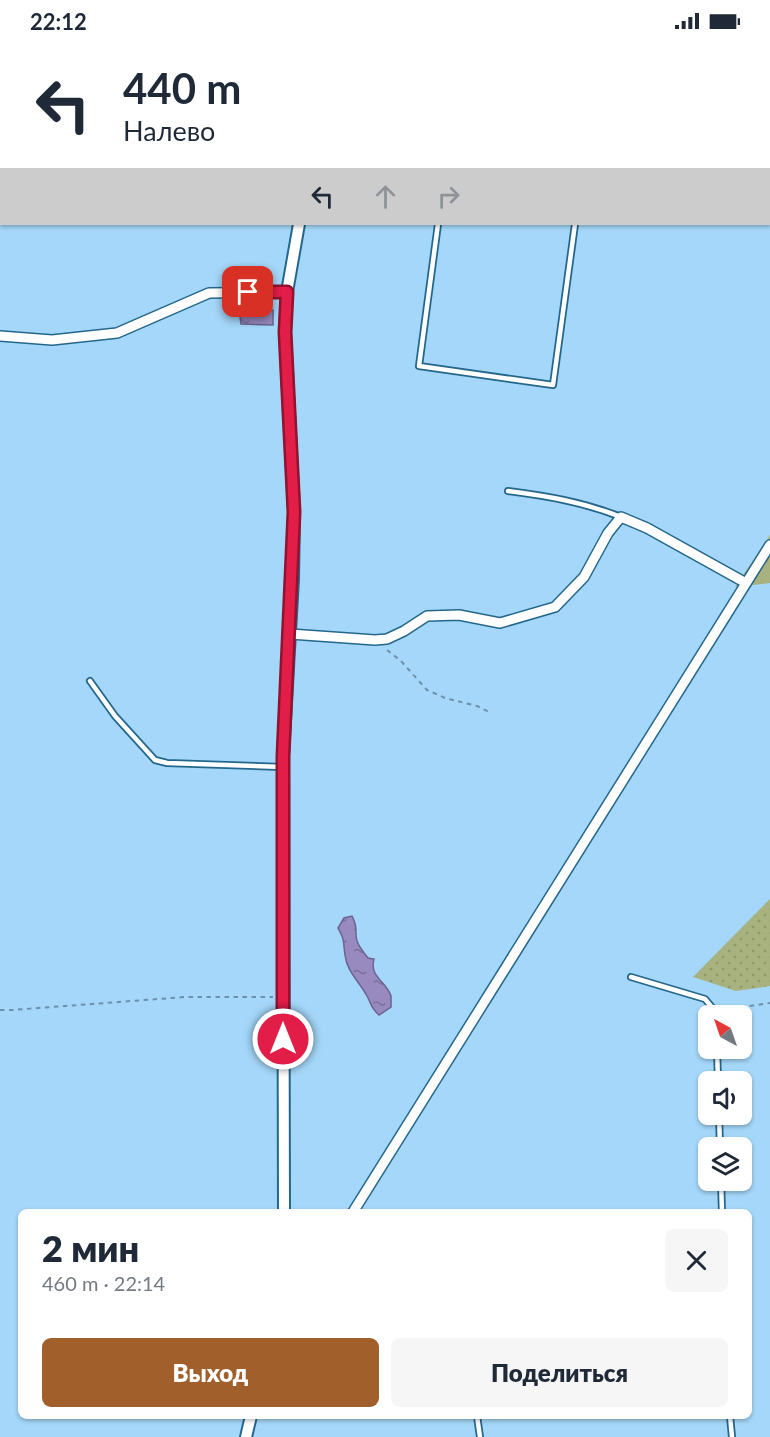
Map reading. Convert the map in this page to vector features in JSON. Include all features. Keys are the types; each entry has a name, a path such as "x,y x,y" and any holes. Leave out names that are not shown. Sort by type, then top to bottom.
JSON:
{"street":[{"path":"284,1209 283,768 294,512 285,332 287,292 299,225"},
{"path":"0,336 52,340 117,333 209,293 287,292"},
{"path":"290,634 375,640 396,635 427,616 459,615 500,623 555,607 584,577 608,533 621,517 647,528 746,583"},
{"path":"355,1209 768,551"},
{"path":"246,1437 250,1419"}],"lane":[{"path":"438,225 419,366 553,385 575,225"},
{"path":"508,491 558,497 621,517"},
{"path":"90,681 115,716 155,760 167,763 283,768"},
{"path":"631,977 705,999 709,1005"},
{"path":"721,1191 722,1209"},
{"path":"477,1419 480,1437"},
{"path":"730,1419 732,1437"}],"path":[{"path":"375,640 401,661 427,690 445,699 477,706 491,713"},
{"path":"0,1010 184,997 283,997"},
{"path":"752,1006 770,1003"}],"green space":[{"path":"770,535 770,583 735,587"},
{"path":"770,899 770,986 736,991 693,977"}],"water":[{"path":"239,310 273,310 273,325 241,324"},
{"path":"352,916 358,943 368,958 374,959 376,975 391,996 391,1007 379,1015 346,961 343,938 338,928 344,918"}],"route":[{"path":"248,292 287,292 285,332 294,512 293,579 283,756 283,1039"}]}
